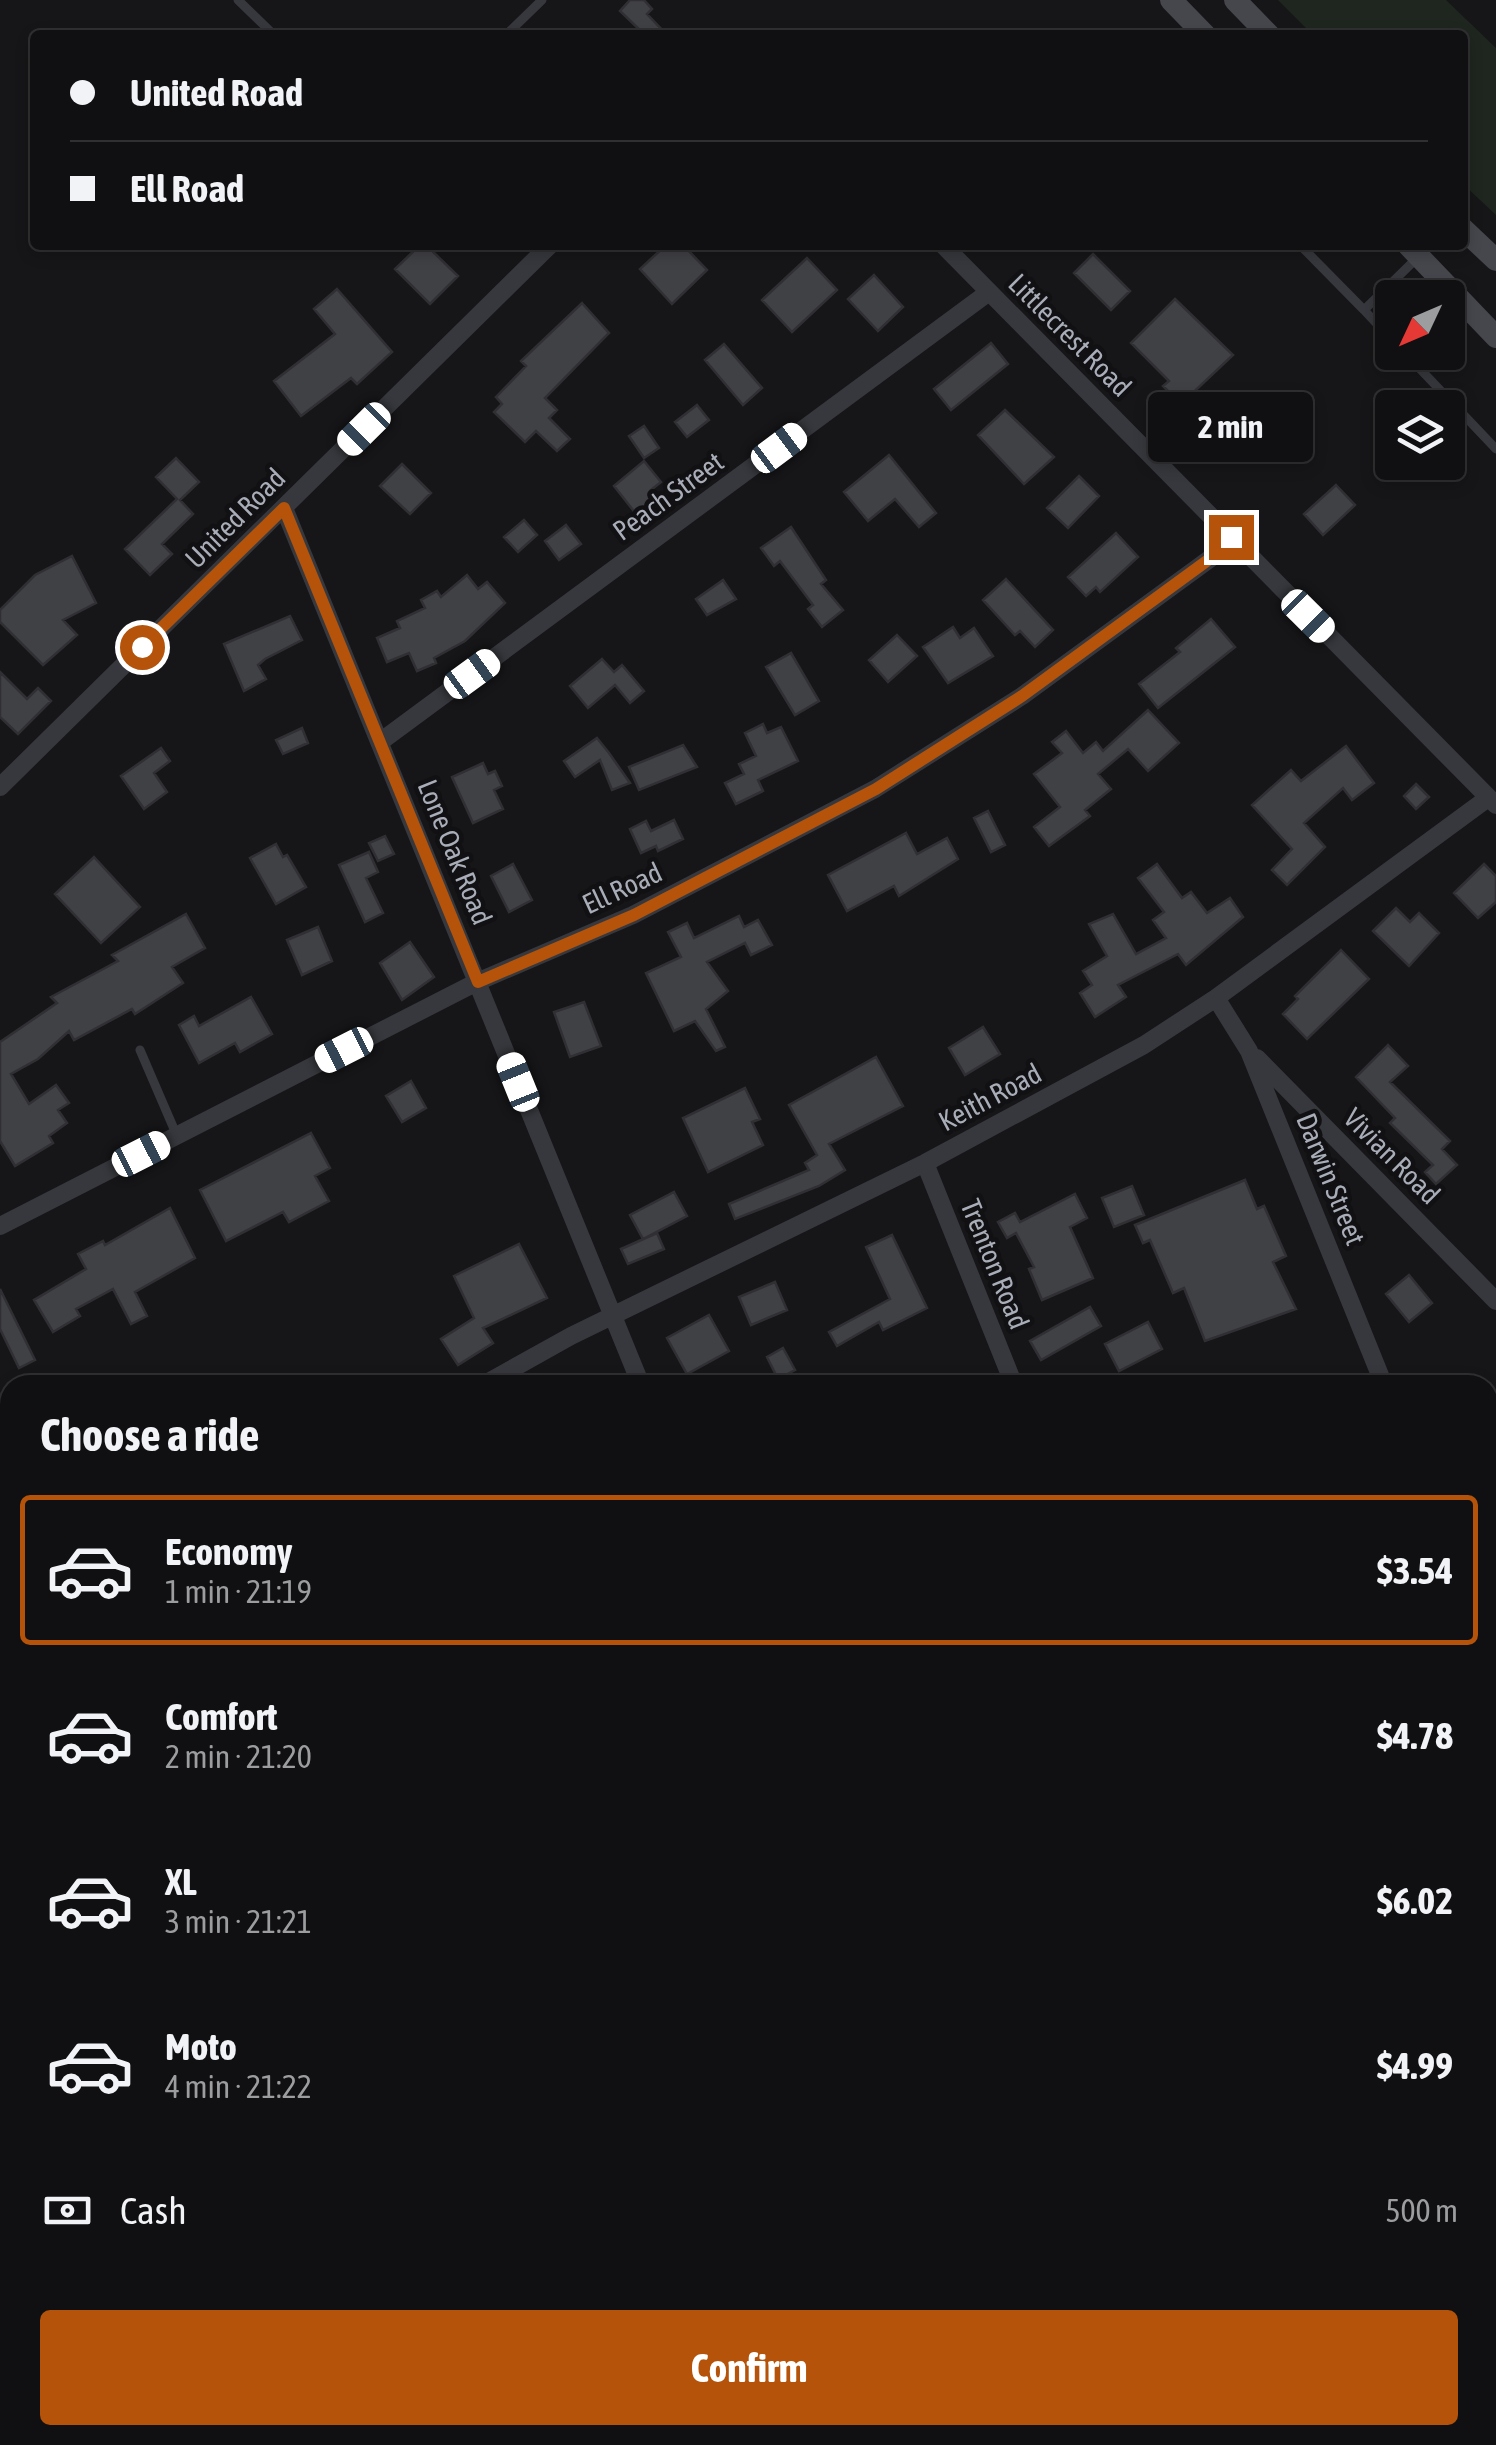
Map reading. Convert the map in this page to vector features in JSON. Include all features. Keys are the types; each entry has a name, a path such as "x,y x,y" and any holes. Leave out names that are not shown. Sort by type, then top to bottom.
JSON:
{"main road":[{"path":"1172,0 1200,30"},
{"path":"1235,0 1265,30"},
{"path":"1468,234 1496,260"},
{"path":"1413,251 1496,337"}],"street":[{"name":"United Road","path":"0,787 545,250"},
{"name":"Littlecrest Road","path":"948,250 1492,802"},
{"name":"Peach Street","path":"380,742 989,292"},
{"name":"Lone Oak Road","path":"284,508 637,1375"},
{"name":"Ell Road","path":"0,1226 478,982 634,915 876,789 1022,696 1215,555 1231,537"},
{"name":"Keith Road","path":"501,1375 924,1163 1144,1045 1492,802"},
{"name":"Darwin Street","path":"1216,998 1249,1051 1380,1375"},
{"name":"Vivian Road","path":"1249,1051 1496,1301"},
{"name":"Trenton Road","path":"924,1163 1010,1375"}],"lane":[{"path":"239,0 269,30"},
{"path":"511,30 542,0"},
{"path":"1305,250 1375,322"},
{"path":"1364,310 1413,251"},
{"path":"1421,370 1496,449"},
{"path":"140,1050 176,1136"}],"shaded area":[{"path":"1278,0 1446,0 1496,48 1496,215 1468,189 1468,30 1308,30"}],"building":[{"path":"630,0 644,0 652,9 647,14 662,30 640,30 620,11"},
{"path":"415,250 431,250 458,276 430,304 395,269"},
{"path":"661,250 688,250 707,270 672,304 640,269"},
{"path":"1093,254 1130,291 1111,310 1074,273"},
{"path":"807,258 837,290 792,332 762,300"},
{"path":"874,275 903,307 878,331 848,299"},
{"path":"337,289 392,352 357,384 351,378 301,416 274,381 335,334 314,309"},
{"path":"1175,299 1233,355 1181,404 1163,386 1169,381 1131,343"},
{"path":"582,303 609,333 545,398 557,410 549,418 570,439 557,451 536,431 525,442 494,412 502,404 496,397 526,366 521,361"},
{"path":"991,343 1008,364 951,410 934,389"},
{"path":"724,344 762,388 743,405 705,360"},
{"path":"697,405 709,420 687,437 675,422"},
{"path":"1005,410 1054,457 1024,484 978,435"},
{"path":"644,426 659,448 644,458 629,436"},
{"path":"889,455 936,513 919,527 895,499 868,521 844,492"},
{"path":"176,458 199,482 180,500 193,514 162,544 172,554 150,575 125,549 177,499 156,477"},
{"path":"644,461 661,482 651,490 665,507 644,524 614,486"},
{"path":"402,464 431,493 410,514 380,486"},
{"path":"1079,476 1099,496 1068,528 1047,508"},
{"path":"1336,485 1355,505 1323,535 1304,514"},
{"path":"524,520 537,535 518,552 504,537"},
{"path":"566,525 581,544 559,560 545,541"},
{"path":"791,527 826,580 821,584 843,610 822,627 808,609 813,605 780,561 774,566 761,548"},
{"path":"1116,533 1138,557 1100,592 1096,587 1086,596 1068,577"},
{"path":"72,556 96,603 63,620 77,635 43,665 0,622 0,610 35,575"},
{"path":"467,575 478,589 487,582 505,603 465,641 434,658 436,663 417,671 409,653 387,662 377,638 400,628 397,621 425,608 421,600 437,591 441,597"},
{"path":"1006,579 1053,630 1035,647 1020,631 1015,635 983,600"},
{"path":"723,580 736,599 707,615 696,599"},
{"path":"290,616 302,640 258,665 266,679 244,691 224,644"},
{"path":"1211,619 1235,647 1158,708 1139,684 1180,652 1176,648"},
{"path":"953,627 960,638 974,628 993,656 948,683 923,647"},
{"path":"897,635 917,656 888,682 869,660"},
{"path":"791,653 819,701 795,715 766,667"},
{"path":"602,659 614,672 622,665 644,691 630,703 615,685 588,708 570,686"},
{"path":"0,672 27,699 38,688 51,701 18,734 0,717"},
{"path":"1148,710 1179,743 1148,771 1128,749 1098,774 1111,789 1085,810 1090,816 1049,846 1034,827 1060,807 1034,774 1062,753 1052,742 1066,731 1083,753 1096,742 1103,751"},
{"path":"763,724 767,733 781,727 798,761 758,780 763,791 736,804 725,783 744,774 739,764 756,756 745,733"},
{"path":"302,728 308,743 283,754 276,740"},
{"path":"597,738 630,783 612,790 600,760 575,777 564,761"},
{"path":"683,745 697,767 639,790 629,767"},
{"path":"1346,746 1374,783 1352,800 1343,788 1304,823 1325,847 1287,885 1272,870 1292,849 1252,805 1291,770 1301,781"},
{"path":"161,748 170,761 154,773 167,792 144,809 121,776"},
{"path":"483,763 488,774 495,771 502,786 494,790 503,809 473,823 452,777"},
{"path":"1416,784 1429,797 1416,809 1404,796"},
{"path":"988,811 1005,845 991,852 974,818"},
{"path":"674,820 683,839 658,851 656,846 641,853 630,829 646,821 651,831"},
{"path":"906,833 917,854 947,838 958,859 899,896 894,886 847,911 828,875"},
{"path":"385,836 394,854 378,861 369,843"},
{"path":"276,844 306,887 276,904 250,858"},
{"path":"369,852 378,872 366,878 383,913 365,922 339,865"},
{"path":"94,857 140,907 101,943 55,894"},
{"path":"513,864 532,900 509,912 491,876"},
{"path":"1157,864 1182,898 1191,892 1207,913 1230,898 1243,917 1186,965 1178,954 1118,985 1126,997 1095,1017 1080,993 1092,985 1083,971 1107,956 1089,924 1113,914 1136,954 1166,938 1153,920 1164,912 1138,878"},
{"path":"1484,864 1496,876 1496,902 1478,918 1454,893"},
{"path":"1396,908 1410,922 1419,913 1439,933 1409,966 1373,931"},
{"path":"186,914 205,948 172,967 183,983 135,1014 132,1009 74,1040 69,1031 38,1059 11,1074 29,1104 56,1085 69,1103 58,1110 67,1123 49,1136 53,1143 15,1166 0,1141 0,1042 57,1003 51,997 118,961 112,955"},
{"path":"739,916 744,927 758,920 772,945 751,955 745,943 707,962 728,991 706,1009 725,1047 716,1051 695,1021 674,1031 646,973 681,957 668,932 687,923 694,938"},
{"path":"318,927 332,961 302,975 287,940"},
{"path":"410,942 434,977 402,1000 380,963"},
{"path":"1341,950 1369,979 1307,1039 1283,1014 1298,999 1295,996"},
{"path":"251,997 272,1034 240,1052 235,1043 199,1063 179,1025 194,1016 199,1026"},
{"path":"584,1002 601,1046 570,1057 554,1012"},
{"path":"983,1027 1000,1054 965,1075 949,1048"},
{"path":"1388,1045 1408,1066 1390,1082 1450,1141 1442,1149 1457,1165 1436,1184 1425,1172 1433,1165 1390,1123 1395,1118 1356,1077"},
{"path":"876,1057 903,1106 829,1144 845,1170 819,1186 735,1219 729,1204 809,1170 805,1163 817,1155 789,1105"},
{"path":"411,1081 426,1108 402,1122 386,1096"},
{"path":"745,1088 760,1119 752,1122 763,1145 708,1172 683,1118"},
{"path":"311,1133 330,1168 315,1176 329,1201 289,1222 283,1212 226,1241 200,1190"},
{"path":"1245,1180 1257,1209 1264,1206 1286,1256 1273,1262 1296,1309 1205,1341 1184,1288 1173,1293 1150,1240 1143,1243 1135,1225"},
{"path":"1132,1186 1144,1215 1114,1227 1102,1198"},
{"path":"674,1192 687,1216 643,1239 630,1215"},
{"path":"1075,1194 1087,1218 1070,1227 1093,1278 1042,1300 1029,1269 1034,1267 1016,1233 1007,1238 998,1222 1015,1213 1020,1222"},
{"path":"170,1208 195,1258 135,1292 147,1316 131,1324 113,1289 76,1309 80,1316 53,1332 34,1300 86,1269 78,1254 103,1241 105,1245"},
{"path":"657,1233 664,1249 628,1264 621,1249"},
{"path":"892,1235 927,1308 883,1330 879,1322 837,1346 829,1332 890,1299 866,1247"},
{"path":"519,1244 547,1298 483,1328 493,1343 458,1365 441,1339 474,1318 454,1276"},
{"path":"1409,1275 1432,1303 1409,1322 1386,1294"},
{"path":"775,1282 787,1310 751,1325 739,1297"},
{"path":"0,1289 35,1360 19,1368 0,1329"},
{"path":"1090,1307 1101,1326 1041,1360 1030,1341"},
{"path":"709,1315 729,1351 687,1374 667,1338"},
{"path":"1148,1322 1162,1349 1119,1371 1105,1344"},
{"path":"783,1348 795,1370 776,1375 767,1357"}],"route":[{"path":"142,647 284,508 478,982 634,915 876,789 1022,696 1194,566 1215,555 1231,537"}]}
